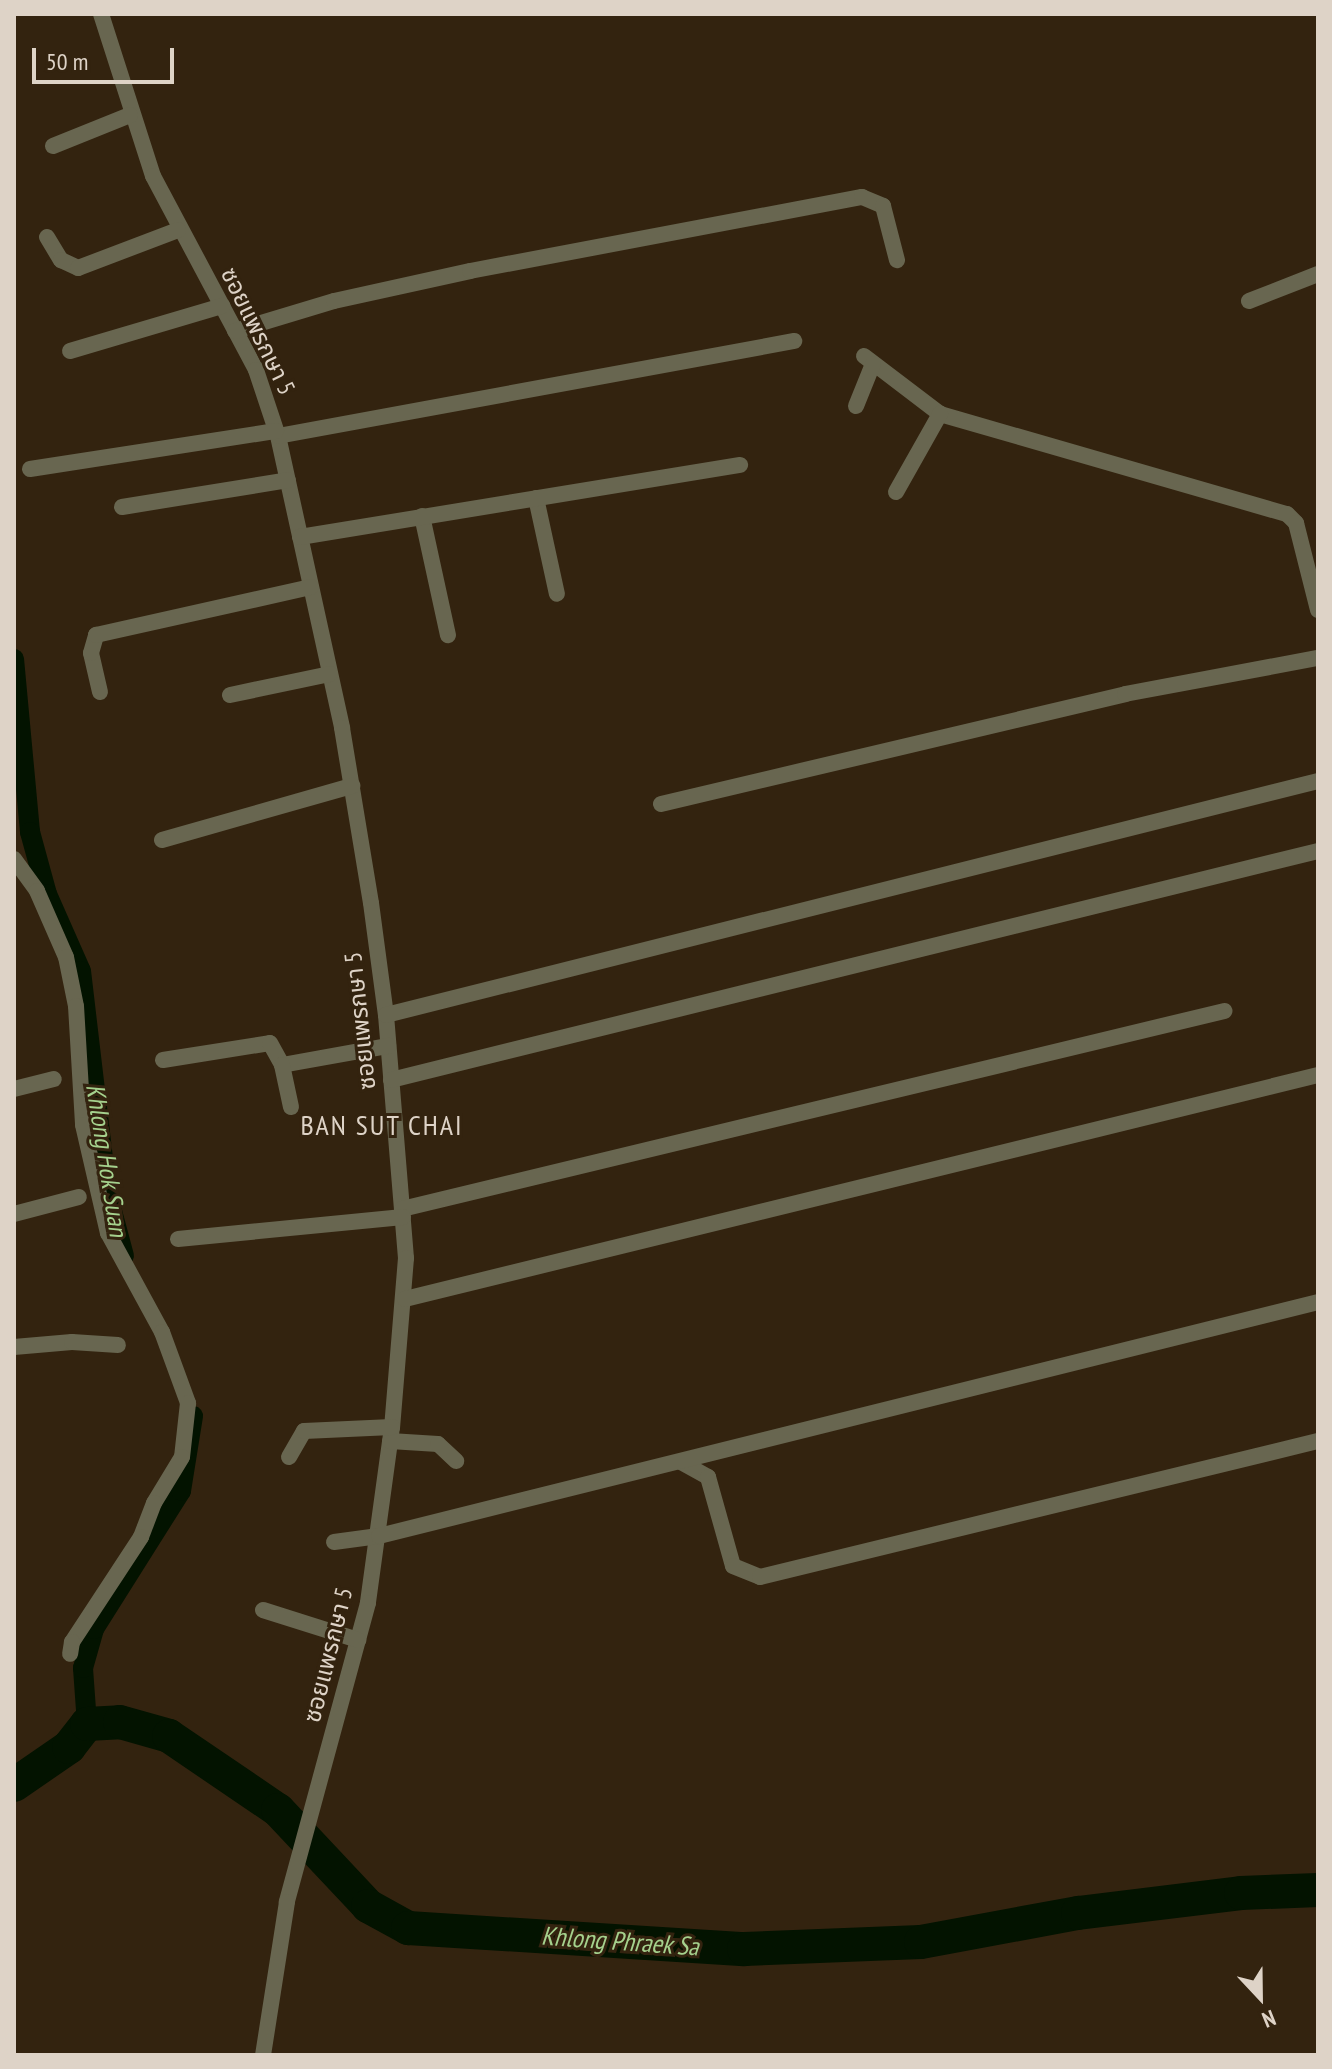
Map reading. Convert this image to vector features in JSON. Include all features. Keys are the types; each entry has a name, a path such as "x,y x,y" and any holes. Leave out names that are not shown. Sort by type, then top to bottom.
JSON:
{"street":[{"name":"ซอยแพรกษา 5","path":"101,14 130,115 178,230 256,370 277,433 352,786 386,1015 402,1213 405,1299 379,1536 358,1640 287,1902 263,2055"},
{"path":"53,146 130,115"},
{"path":"235,331 334,301 470,271 862,197 883,206 897,260"},
{"path":"47,237 61,260 78,268 178,230"},
{"path":"1249,301 1318,274"},
{"path":"70,351 222,306"},
{"path":"30,469 277,433 794,341"},
{"path":"856,406 869,360 936,421 1287,514 1296,523 1318,610"},
{"path":"896,492 936,421"},
{"path":"300,537 740,465"},
{"path":"122,507 288,480"},
{"path":"536,498 557,594"},
{"path":"422,516 448,635"},
{"path":"100,692 91,653 96,635 311,587"},
{"path":"661,804 1125,694 1318,658"},
{"path":"230,695 330,674"},
{"path":"386,1015 1318,781"},
{"path":"162,840 352,786"},
{"path":"391,1080 1318,851"},
{"path":"14,859 37,891 66,957 76,1006 83,1125 108,1233 162,1332 188,1403 182,1457 154,1503 141,1537 72,1642 70,1654"},
{"path":"178,1239 402,1213 1224,1011"},
{"path":"163,1060 270,1043 282,1065 291,1107"},
{"path":"282,1065 388,1046"},
{"path":"405,1299 1318,1075"},
{"path":"14,1089 54,1079"},
{"path":"14,1214 79,1197"},
{"path":"334,1542 379,1536 1318,1302"},
{"path":"14,1347 72,1342 118,1345"},
{"path":"289,1457 304,1431 391,1434 438,1444 456,1461"},
{"path":"681,1462 708,1477 733,1566 760,1577 1318,1441"},
{"path":"263,1610 358,1640"}],"waterway":[{"name":"Khlong Hok Suan","path":"14,659 30,832 47,894 81,971 107,1192 124,1256"},
{"name":"Khlong Hok Suan","path":"87,1724 83,1668 94,1629 181,1491 193,1416"},
{"name":"Khlong Phraek Sa","path":"14,1785 69,1747 87,1724 120,1722 169,1736 278,1810 368,1906 408,1928 744,1949 921,1942 1078,1913 1241,1893 1318,1890"}],"district":[{"name":"BAN SUT CHAI","path":"382,1125"}]}
